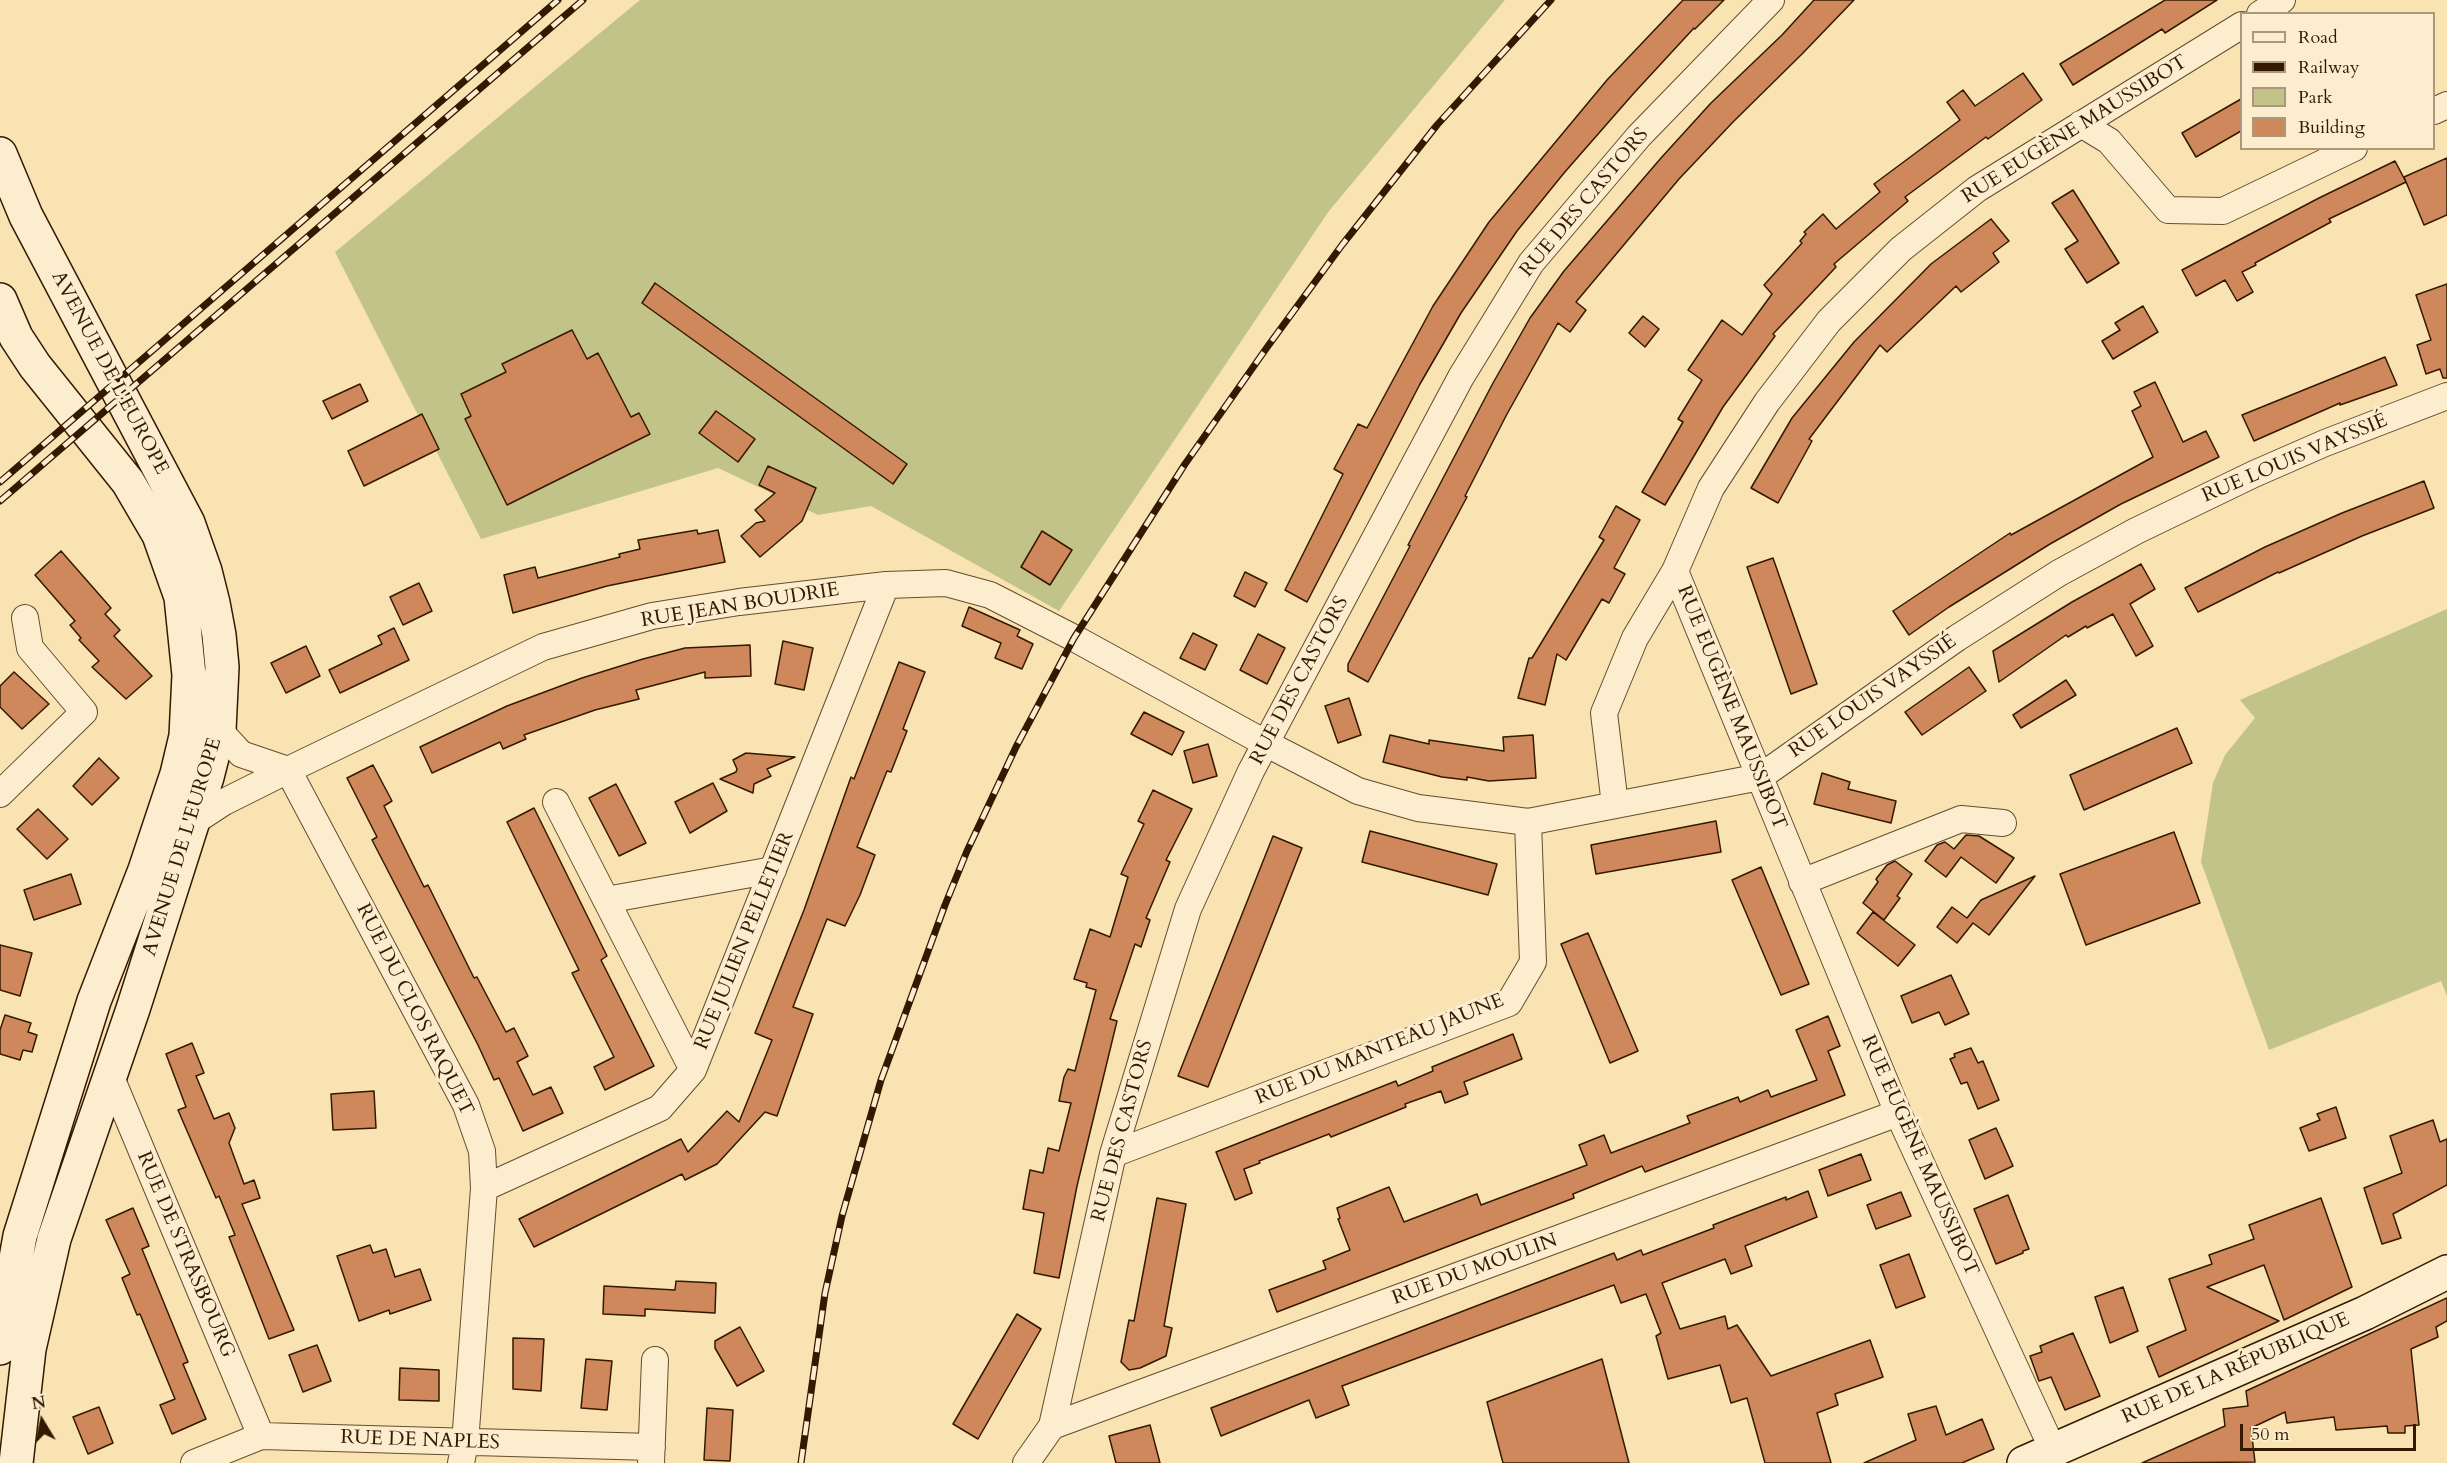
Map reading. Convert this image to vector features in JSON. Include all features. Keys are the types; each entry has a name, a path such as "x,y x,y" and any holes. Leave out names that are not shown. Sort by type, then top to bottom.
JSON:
{"main road":[{"name":"AVENUE DE L'EUROPE","path":"0,154 26,216 179,504 197,545 213,603 222,668 219,730 207,777 54,1239 29,1349 16,1463"},
{"name":"AVENUE DE L'EUROPE","path":"0,300 16,337 34,366 128,482 159,535 181,597 189,675 186,736 177,774 146,870 94,1001 20,1236 0,1348"},
{"name":"RUE DE LA RÉPUBLIQUE","path":"2039,1457 2365,1312 2447,1272"}],"street":[{"name":"RUE DES CASTORS","path":"1026,1463 1052,1426 1113,1154 1188,909 1251,771 1461,377 1531,263 1639,136 1771,0"},
{"path":"2263,12 2282,0"},
{"name":"RUE EUGÈNE MAUSSIBOT","path":"2039,1457 1675,571 1711,488 1767,402 1829,321 1901,249 1977,189 2240,26"},
{"path":"2081,124 2109,141 2168,210 2223,211 2350,150"},
{"name":"RUE LOUIS VAYSSIÉ","path":"1267,744 1358,791 1418,808 1528,822 1760,777 1957,638 2088,557 2254,474 2325,443 2447,396"},
{"path":"1615,805 1604,713 1635,638 1675,571"},
{"name":"RUE JEAN BOUDRIE","path":"192,823 224,802 543,647 652,616 739,602 886,585 946,583 990,595 1074,638 1267,744"},
{"name":"RUE JULIEN PELLETIER","path":"484,1188 660,1108 693,1070 886,585"},
{"path":"0,794 84,712 30,648 25,618"},
{"path":"219,730 241,754 288,770"},
{"name":"RUE DU CLOS RAQUET","path":"288,770 466,1105 482,1151 484,1188 463,1453"},
{"path":"556,802 693,1070"},
{"path":"1802,882 1961,819 2004,823"},
{"name":"RUE DU MANTEAU JAUNE","path":"1113,1154 1509,1003 1533,962 1528,822"},
{"path":"606,900 773,870"},
{"name":"RUE DE STRASBOURG","path":"110,1075 261,1436"},
{"name":"RUE DU MOULIN","path":"1052,1426 1898,1113"},
{"path":"651,1455 656,1360"},
{"name":"RUE DE NAPLES","path":"194,1463 261,1436 463,1453 651,1455"}],"green space":[{"path":"640,0 1505,0 1329,211 1059,611 871,506 818,515 718,468 481,539 335,252"},
{"path":"2447,609 2447,996 2441,981 2269,1050 2201,862 2213,783 2225,755 2255,718 2240,700"}],"building":[{"path":"1683,0 1724,0 1694,28 1634,93 1517,231 1461,313 1420,384 1307,602 1285,590 1343,474 1334,469 1358,424 1367,428 1433,306 1489,222 1607,80"},
{"path":"1814,0 1854,0 1679,179 1576,302 1586,310 1570,332 1558,323 1507,414 1465,496 1467,497 1368,682 1348,671 1348,664 1410,546 1408,545 1493,383 1530,318 1564,271 1661,158 1711,103 1782,35"},
{"path":"2165,0 2217,0 2165,33 2162,29 2073,85 2060,64"},
{"path":"2023,73 2042,100 1988,139 1986,137 1905,197 1908,201 1834,264 1836,267 1773,334 1775,336 1723,407 1665,505 1642,492 1683,422 1678,419 1702,380 1688,370 1722,320 1742,335 1772,294 1764,285 1802,243 1800,241 1806,234 1804,232 1823,214 1836,229 1880,192 1874,184 1960,120 1947,102 1963,90 1975,106"},
{"path":"2240,100 2240,132 2196,157 2182,133"},
{"path":"2447,158 2447,215 2424,225 2404,177"},
{"path":"2395,161 2406,182 2329,219 2331,222 2242,272 2253,292 2237,301 2225,280 2196,296 2182,270"},
{"path":"2073,190 2119,263 2087,283 2065,249 2078,241 2052,203"},
{"path":"1991,219 2009,241 1993,253 1999,262 1961,292 1956,286 1887,352 1880,345 1809,439 1812,441 1778,503 1751,488 1792,418 1854,342 1931,264"},
{"path":"655,283 907,464 893,484 642,303"},
{"path":"2447,284 2447,378 2443,378 2440,369 2426,374 2417,345 2431,340 2416,295"},
{"path":"2143,306 2158,332 2113,359 2102,341 2120,330 2115,323"},
{"path":"1643,316 1659,329 1645,347 1629,333"},
{"path":"572,330 587,359 598,353 631,417 639,413 650,434 507,505 465,419 471,416 461,394 506,372 502,364"},
{"path":"2385,357 2397,385 2340,405 2340,403 2254,441 2242,415"},
{"path":"2155,382 2183,442 2206,431 2219,457 2121,504 2050,544 1949,607 1909,635 1893,611 2010,533 2011,535 2153,457 2132,411 2141,406 2134,392"},
{"path":"360,384 368,401 332,419 323,401"},
{"path":"716,411 755,439 738,462 699,433"},
{"path":"422,414 439,449 364,486 348,451"},
{"path":"768,466 816,488 802,521 760,557 741,536 756,523 765,521 755,510 775,493 759,485"},
{"path":"2424,481 2434,508 2278,572 2198,612 2185,588 2265,547 2342,513"},
{"path":"1616,506 1640,520 1614,568 1625,574 1609,603 1602,599 1566,660 1557,654 1545,705 1518,698 1529,658 1532,658 1604,540 1599,537"},
{"path":"697,530 698,534 718,530 725,562 607,586 513,613 504,575 535,567 538,578 620,557 619,554 640,549 638,540"},
{"path":"1042,531 1072,550 1050,585 1021,567"},
{"path":"61,551 111,608 105,614 120,630 114,636 152,676 126,699 92,667 99,661 79,640 81,638 70,625 75,621 35,575"},
{"path":"1773,558 1817,684 1791,694 1747,567"},
{"path":"2141,564 2155,589 2130,604 2153,646 2136,656 2113,614 2068,637 2066,635 1999,682 1993,651 2072,602"},
{"path":"1245,572 1267,583 1255,607 1234,596"},
{"path":"419,583 432,611 403,625 390,597"},
{"path":"969,607 1020,630 1017,636 1033,644 1022,669 995,658 1001,643 962,626"},
{"path":"394,628 409,660 340,693 329,670 382,644 378,636"},
{"path":"1193,633 1217,645 1205,670 1180,658"},
{"path":"1258,634 1285,648 1267,684 1240,670"},
{"path":"783,641 813,648 804,690 775,684"},
{"path":"750,645 751,676 705,678 705,672 636,690 639,699 595,710 524,735 526,739 503,749 500,742 432,773 420,747 507,706 582,678 643,659 685,648"},
{"path":"306,646 320,676 286,693 271,663"},
{"path":"899,662 925,672 903,729 907,731 891,772 887,771 857,847 875,855 860,895 845,926 827,919 793,1007 813,1014 777,1116 765,1112 717,1164 685,1180 682,1174 534,1247 519,1219 681,1139 688,1152 727,1111 739,1122 772,1040 755,1033 804,910 851,777 854,779"},
{"path":"1969,667 1986,691 1922,735 1905,712"},
{"path":"14,672 49,704 22,729 0,707 0,686"},
{"path":"2066,680 2076,695 2021,728 2013,715"},
{"path":"1349,698 1361,735 1338,743 1325,706"},
{"path":"1144,712 1184,732 1172,755 1131,734"},
{"path":"2177,728 2192,763 2084,810 2070,775"},
{"path":"1390,735 1429,744 1429,740 1504,751 1503,737 1533,735 1536,778 1489,781 1467,777 1467,780 1442,777 1383,762"},
{"path":"1208,744 1217,776 1193,783 1184,751"},
{"path":"746,753 795,757 767,769 771,776 754,784 753,793 720,779 736,772 733,760"},
{"path":"99,758 119,778 92,805 73,786"},
{"path":"373,765 392,801 384,806 424,887 428,885 474,978 477,977 506,1032 514,1028 528,1056 517,1062 533,1095 551,1087 563,1113 523,1131 499,1078 494,1080 372,840 377,837 347,778"},
{"path":"1822,773 1850,782 1848,789 1896,801 1891,823 1814,804"},
{"path":"713,783 727,811 690,833 675,802"},
{"path":"616,784 646,843 619,856 589,798"},
{"path":"1153,790 1192,809 1166,860 1170,862 1146,918 1150,920 1141,947 1135,944 1110,1019 1117,1021 1077,1186 1059,1278 1034,1273 1044,1213 1023,1209 1030,1170 1043,1173 1048,1148 1059,1151 1071,1103 1059,1101 1064,1077 1068,1069 1075,1071 1096,990 1086,987 1087,983 1074,979 1090,929 1110,937 1128,877 1121,874 1144,824 1138,821"},
{"path":"534,808 607,956 601,960 654,1066 605,1090 594,1067 614,1057 572,973 579,970 507,822"},
{"path":"38,809 68,839 47,859 17,829"},
{"path":"1716,821 1721,852 1596,874 1591,845"},
{"path":"1370,831 1497,864 1488,895 1362,862"},
{"path":"2174,832 2200,903 2086,945 2060,874"},
{"path":"1966,835 1979,836 2014,858 1996,883 1961,857 1946,877 1925,861 1937,845 1945,842 1954,849"},
{"path":"1273,836 1302,848 1208,1087 1178,1076"},
{"path":"1895,861 1912,874 1897,896 1900,898 1884,920 1863,903 1878,882 1876,879 1887,865"},
{"path":"1761,867 1809,984 1781,995 1732,880"},
{"path":"71,874 81,904 34,920 24,890"},
{"path":"2035,876 1989,935 1973,923 1957,943 1937,927 1952,907 1967,918 1981,900"},
{"path":"1873,912 1915,945 1898,966 1857,933"},
{"path":"1588,933 1638,1051 1610,1063 1561,944"},
{"path":"0,945 32,953 20,996 0,990"},
{"path":"1951,975 1969,1014 1945,1025 1939,1012 1912,1023 1901,996"},
{"path":"5,1015 31,1023 28,1032 37,1035 32,1052 23,1050 20,1060 0,1054 0,1030"},
{"path":"1828,1016 1840,1046 1828,1051 1845,1095 1645,1172 1642,1166 1573,1194 1574,1198 1277,1312 1269,1290 1326,1269 1323,1261 1350,1250 1338,1219 1340,1218 1337,1208 1389,1187 1404,1222 1477,1194 1481,1205 1587,1165 1579,1145 1604,1135 1611,1153 1690,1123 1687,1116 1738,1097 1740,1102 1768,1090 1771,1097 1817,1080 1796,1030"},
{"path":"1513,1034 1522,1059 1464,1082 1468,1094 1445,1103 1441,1091 1405,1104 1406,1107 1331,1137 1329,1134 1259,1161 1260,1163 1244,1169 1252,1193 1235,1200 1216,1152 1396,1081 1398,1086 1433,1071 1432,1067"},
{"path":"192,1043 204,1073 196,1076 214,1119 229,1113 235,1128 229,1143 244,1184 254,1180 260,1198 242,1204 294,1330 269,1339 229,1237 235,1235 219,1196 216,1198 178,1110 186,1107 166,1054"},
{"path":"1971,1048 1978,1063 1983,1061 1999,1100 1978,1109 1967,1082 1961,1084 1950,1059 1955,1057 1954,1054"},
{"path":"374,1091 376,1128 333,1130 331,1094"},
{"path":"2336,1107 2346,1138 2309,1151 2300,1128 2320,1120 2317,1114"},
{"path":"2433,1120 2440,1142 2447,1139 2447,1185 2393,1214 2401,1238 2382,1244 2364,1188 2402,1173 2390,1136"},
{"path":"1996,1128 2013,1166 1985,1179 1969,1140"},
{"path":"1861,1154 1871,1180 1828,1196 1819,1170"},
{"path":"1808,1191 1817,1217 1745,1246 1752,1266 1731,1274 1725,1259 1662,1283 1680,1329 1725,1316 1728,1329 1737,1325 1771,1376 1870,1340 1883,1377 1835,1394 1838,1405 1817,1413 1831,1463 1765,1463 1747,1398 1731,1403 1720,1365 1668,1379 1656,1336 1661,1333 1646,1294 1621,1303 1614,1285 1342,1386 1349,1405 1316,1418 1309,1400 1221,1436 1211,1408 1614,1253 1617,1260 1641,1250 1643,1255 1714,1228 1713,1225"},
{"path":"1901,1192 1911,1216 1876,1229 1867,1205"},
{"path":"2008,1195 2029,1249 1996,1264 1974,1209"},
{"path":"1157,1198 1186,1204 1164,1326 1172,1328 1166,1356 1140,1368 1129,1370 1121,1362 1129,1320 1134,1321"},
{"path":"2321,1198 2352,1287 2284,1320 2264,1265 2207,1287 2279,1321 2159,1377 2147,1347 2186,1330 2169,1279 2212,1264 2209,1255 2254,1239 2249,1225"},
{"path":"133,1208 149,1246 142,1249 188,1362 183,1364 206,1419 172,1434 160,1405 175,1399 140,1314 137,1315 122,1278 130,1274 106,1220"},
{"path":"370,1245 373,1253 386,1249 395,1277 420,1269 431,1300 390,1314 389,1310 359,1321 337,1256"},
{"path":"1909,1254 1925,1297 1896,1308 1880,1265"},
{"path":"676,1281 716,1283 715,1313 645,1309 645,1316 603,1314 604,1286 675,1290"},
{"path":"2123,1287 2138,1331 2110,1343 2095,1297"},
{"path":"2447,1298 2447,1321 2436,1327 2438,1337 2411,1349 2419,1425 2405,1426 2405,1433 2388,1433 2387,1426 2336,1430 2334,1417 2287,1423 2285,1412 2251,1428 2255,1462 2142,1463 2225,1426 2223,1409 2248,1406 2246,1391"},
{"path":"1017,1314 1041,1329 978,1439 953,1424"},
{"path":"740,1327 764,1371 737,1386 715,1348 715,1341"},
{"path":"2073,1333 2100,1396 2065,1410 2051,1377 2039,1381 2030,1356 2042,1352 2040,1346"},
{"path":"513,1338 544,1339 541,1391 513,1389"},
{"path":"317,1345 331,1381 303,1392 289,1355"},
{"path":"586,1359 612,1361 607,1410 581,1408"},
{"path":"1602,1359 1629,1463 1503,1463 1487,1402"},
{"path":"400,1368 439,1370 439,1401 399,1400"},
{"path":"1936,1406 1946,1435 1982,1419 1994,1449 1962,1463 1864,1463 1916,1440 1908,1414"},
{"path":"99,1407 113,1443 88,1454 73,1417"},
{"path":"707,1408 733,1410 730,1461 704,1460"},
{"path":"1150,1425 1160,1463 1116,1463 1109,1436"}],"railway":[{"path":"0,482 558,0"},
{"path":"0,501 583,0"},
{"path":"801,1463 825,1293 842,1216 881,1080 945,905 967,851 1016,747 1074,638 1185,464 1268,346 1342,245 1437,125 1551,0"}]}
